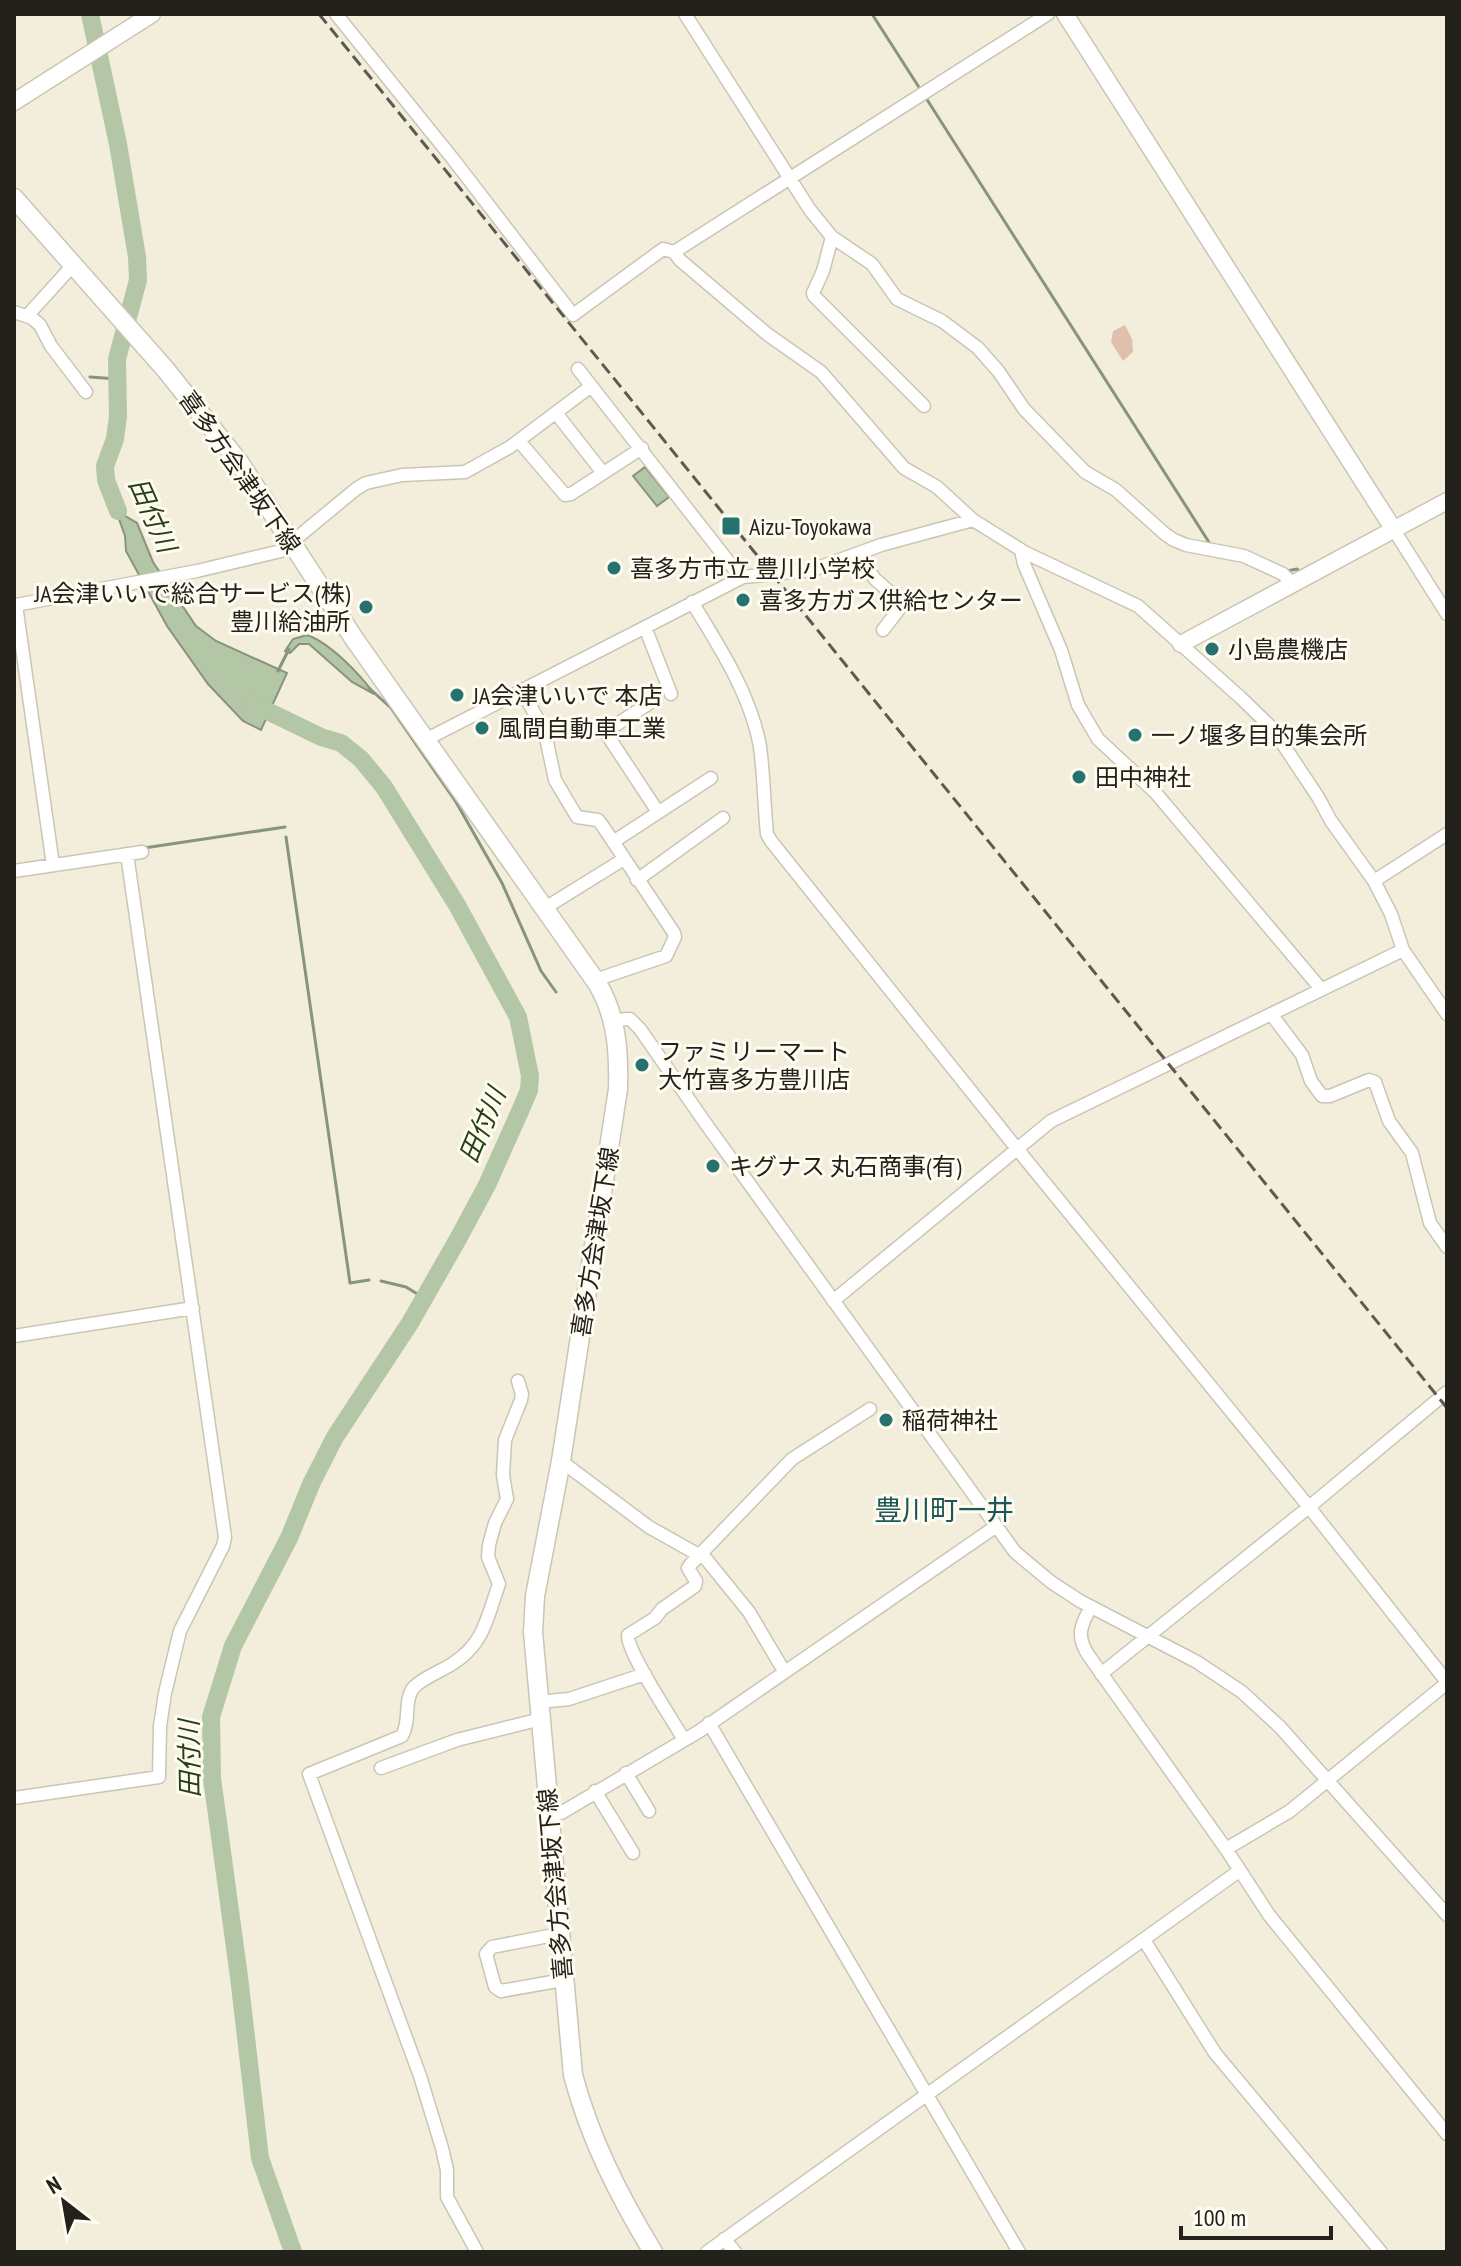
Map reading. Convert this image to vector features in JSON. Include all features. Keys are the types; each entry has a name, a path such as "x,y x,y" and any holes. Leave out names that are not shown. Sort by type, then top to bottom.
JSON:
{"main road":[{"name":"喜多方会津坂下線","path":"14,198 205,416 241,464 355,640 606,997 619,1055 618,1089 561,1461 533,1611 573,2075 583,2113 617,2188 653,2252"}],"street":[{"path":"14,102 152,14"},
{"path":"336,14 573,315 663,249 674,252 767,334 821,372 904,468 937,487 973,520 1021,550 1138,606 1181,644 1272,728 1331,821 1374,881 1391,914 1403,950 1447,1014"},
{"path":"685,14 789,179 832,237 872,264 897,299 942,321 978,348 1024,409 1070,460 1116,490 1165,534 1186,545 1244,556 1283,574 1292,583"},
{"path":"674,252 1048,14"},
{"path":"1065,14 1447,614"},
{"path":"832,237 814,296 924,406"},
{"path":"74,264 20,314 40,325 51,346 86,392"},
{"path":"578,369 743,577"},
{"path":"53,865 15,607 281,551 342,498 366,483 402,475 465,472 519,441 590,387"},
{"path":"556,413 603,473"},
{"path":"519,441 565,495 642,448"},
{"path":"1181,644 1447,501"},
{"path":"425,740 743,577 812,570 881,545 973,520"},
{"path":"1021,550 1024,564 1061,650 1078,705 1098,739 1155,792 1321,989"},
{"path":"857,555 875,579 903,604 883,630"},
{"path":"692,602 749,708 760,748 767,834 771,841 1309,1507 1447,1683 1290,1811 1226,1849"},
{"path":"645,627 671,694"},
{"path":"522,690 545,733 558,787 577,817 598,820 675,937 666,956 661,959 595,980"},
{"path":"648,704 603,728 658,812"},
{"path":"613,842 711,778"},
{"path":"637,880 723,818"},
{"path":"1374,881 1447,834"},
{"path":"14,871 142,852"},
{"path":"14,1798 156,1779 161,1774 160,1726 167,1680 180,1631 225,1537 127,854"},
{"path":"545,908 624,859"},
{"path":"833,1301 1062,1114 1403,950"},
{"path":"1271,1014 1302,1055 1311,1081 1322,1096 1330,1096 1369,1080 1375,1082 1389,1121 1412,1153 1430,1223 1447,1247"},
{"path":"613,1020 630,1019 640,1029 995,1527 1028,1563 1051,1582 1091,1607 1197,1662 1242,1692 1280,1727 1447,1915"},
{"path":"14,1336 193,1308"},
{"path":"477,2252 447,2197 447,2170 420,2076 309,1774 402,1736 415,1687 459,1660 476,1645 499,1584 488,1557 489,1545 495,1523 507,1499 503,1475 505,1445 521,1400 518,1381"},
{"path":"1101,1674 1447,1392"},
{"path":"684,1740 628,1643 628,1635 695,1586 696,1581 688,1568 792,1459 870,1409"},
{"path":"561,1461 657,1533 699,1554 714,1567 740,1598 784,1671"},
{"path":"550,1816 561,1813 684,1740 995,1527"},
{"path":"1091,1607 1079,1636 1084,1649 1269,1915 1447,2134"},
{"path":"381,1768 645,1674"},
{"path":"709,1723 1019,2252"},
{"path":"626,1773 649,1811"},
{"path":"595,1791 633,1853"},
{"path":"707,2252 1239,1871"},
{"path":"559,1934 492,1947 486,1954 495,1987 501,1991 563,1980"},
{"path":"1144,1940 1215,2053 1381,2252"},
{"path":"724,2239 735,2252"}],"shaded area":[{"path":"1125,325 1132,339 1133,352 1123,361 1111,342 1113,331"},
{"path":"645,467 669,497 657,506 633,476"},
{"path":"109,482 122,514 137,523 153,562 196,626 216,641 287,673 261,730 243,721 208,684 167,626 126,551 125,536 109,491"},
{"path":"307,635 344,660 374,694 352,682 309,644 299,644 290,653 285,651 293,639"}],"waterway":[{"name":"田付川","path":"90,14 118,144 137,257 138,280 117,359 118,416 115,439 105,466 106,480 118,511"},
{"path":"872,14 922,92"},
{"path":"926,98 1212,547"},
{"path":"90,377 117,379"},
{"path":"1287,571 1297,569 1302,574"},
{"path":"278,671 289,649"},
{"path":"369,688 391,708 456,802 502,883 541,971 556,992"},
{"name":"田付川","path":"249,702 321,737 341,743 361,759 384,787 457,905 518,1017 530,1076 529,1090 487,1185 410,1323 335,1437 312,1482 289,1538 233,1646 211,1717 212,1778 260,2158 293,2252"},
{"path":"144,848 285,827"},
{"path":"286,837 350,1283 369,1280"},
{"path":"381,1281 406,1287 424,1298"}],"railway":[{"path":"319,14 1447,1408"}],"place":[{"name":"Aizu-Toyokawa","path":"731,526"},
{"name":"喜多方市立 豊川小学校","path":"614,568"},
{"name":"喜多方ガス供給センター","path":"743,600"},
{"name":"JA会津いいで総合サービス(株) 豊川給油所","path":"366,607"},
{"name":"小島農機店","path":"1212,649"},
{"name":"JA会津いいで 本店","path":"457,695"},
{"name":"風間自動車工業","path":"482,728"},
{"name":"一ノ堰多目的集会所","path":"1135,735"},
{"name":"田中神社","path":"1079,777"},
{"name":"ファミリーマート 大竹喜多方豊川店","path":"642,1065"},
{"name":"キグナス 丸石商事(有)","path":"713,1166"},
{"name":"稲荷神社","path":"886,1420"}],"district":[{"name":"豊川町一井","path":"944,1509"}]}
